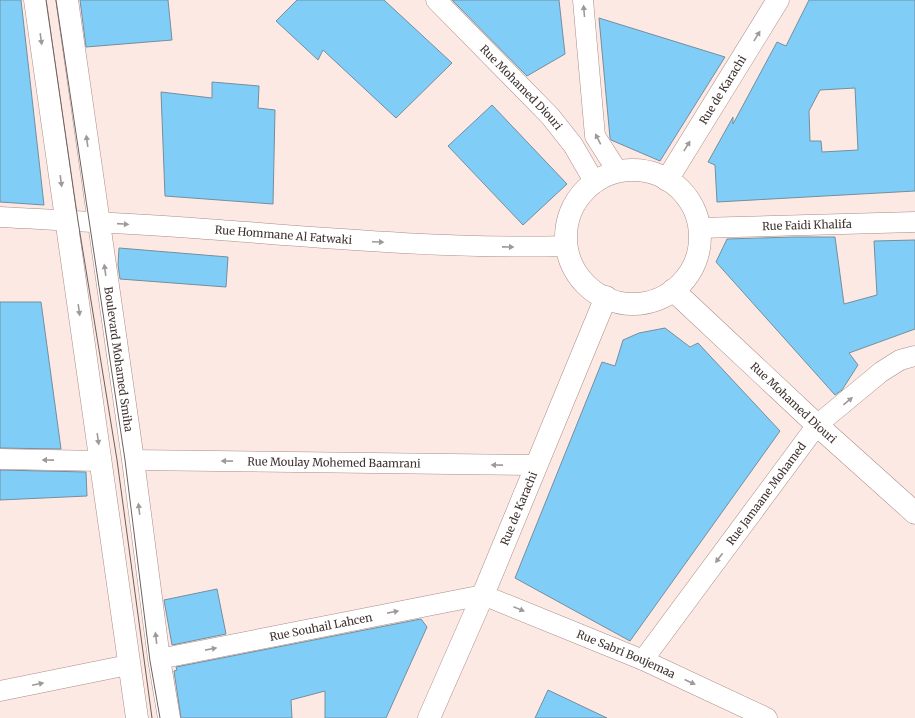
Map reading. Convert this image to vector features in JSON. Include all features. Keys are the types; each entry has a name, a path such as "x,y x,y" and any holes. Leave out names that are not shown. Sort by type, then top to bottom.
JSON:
{"street":[{"path":"35,0 101,461 128,665 137,718"},
{"name":"Boulevard Mohamed Smiha","path":"67,0 133,460 159,659 169,718"},
{"name":"Rue Mohamed Diouri","path":"436,0 550,116 573,145 595,183"},
{"path":"583,0 595,136 618,172"},
{"name":"Rue de Karachi","path":"667,180 778,0"},
{"path":"643,171 667,180 683,192 691,203 699,228 698,252 693,266 685,279 673,290 650,302 638,304 625,303 606,298 588,286 578,275 571,261 567,246 566,231 572,210 579,198 595,183 618,172 643,171"},
{"name":"Rue Hommane Al Fatwaki","path":"0,217 98,222 360,241 509,248 567,246"},
{"name":"Rue Faidi Khalifa","path":"699,228 915,222"},
{"name":"Rue Mohamed Diouri","path":"673,290 817,425 915,513"},
{"name":"Rue de Karachi","path":"429,718 483,595 606,298"},
{"name":"Rue Jamaane Mohamed","path":"643,660 817,425 881,372 900,360 915,356"},
{"path":"0,459 101,461"},
{"name":"Rue Moulay Mohemed Baamrani","path":"133,460 536,465"},
{"name":"Rue Sabri Boujemaa","path":"483,595 643,660 767,718"},
{"name":"Rue Souhail Lahcen","path":"159,659 483,595"},
{"path":"0,691 128,665"}],"building":[{"path":"0,0 21,0 44,205 0,202"},
{"path":"80,0 168,0 172,40 86,47"},
{"path":"297,0 384,0 452,63 396,118 323,50 318,60 276,21"},
{"path":"452,0 559,0 565,54 527,76"},
{"path":"809,0 915,0 915,191 717,202 715,165 708,162 733,117 733,124 777,42 786,46","holes":["855,88 858,150 822,152 821,141 810,141 809,111 820,90"]},
{"path":"599,18 725,57 660,161 611,140 610,138"},
{"path":"212,82 259,86 258,108 275,110 273,204 165,196 161,92 212,98"},
{"path":"492,105 567,184 523,225 448,146"},
{"path":"835,237 844,304 877,295 874,241 915,240 915,329 849,353 858,365 842,390 835,395 716,262 727,239"},
{"path":"119,248 228,257 226,287 120,279 118,265"},
{"path":"0,302 41,302 61,449 0,448"},
{"path":"665,328 690,347 698,343 780,431 630,641 515,578 602,362 615,366 623,340 639,333"},
{"path":"0,470 86,472 87,496 0,500"},
{"path":"217,589 226,634 172,645 164,600"},
{"path":"421,619 427,627 386,718 325,718 325,691 291,700 292,718 181,718 174,671 177,670 176,667"},
{"path":"548,690 607,718 535,718"}],"tram line":[{"path":"46,0 78,221 117,460 152,718"},
{"path":"56,0 125,460 150,661 160,718"}]}
